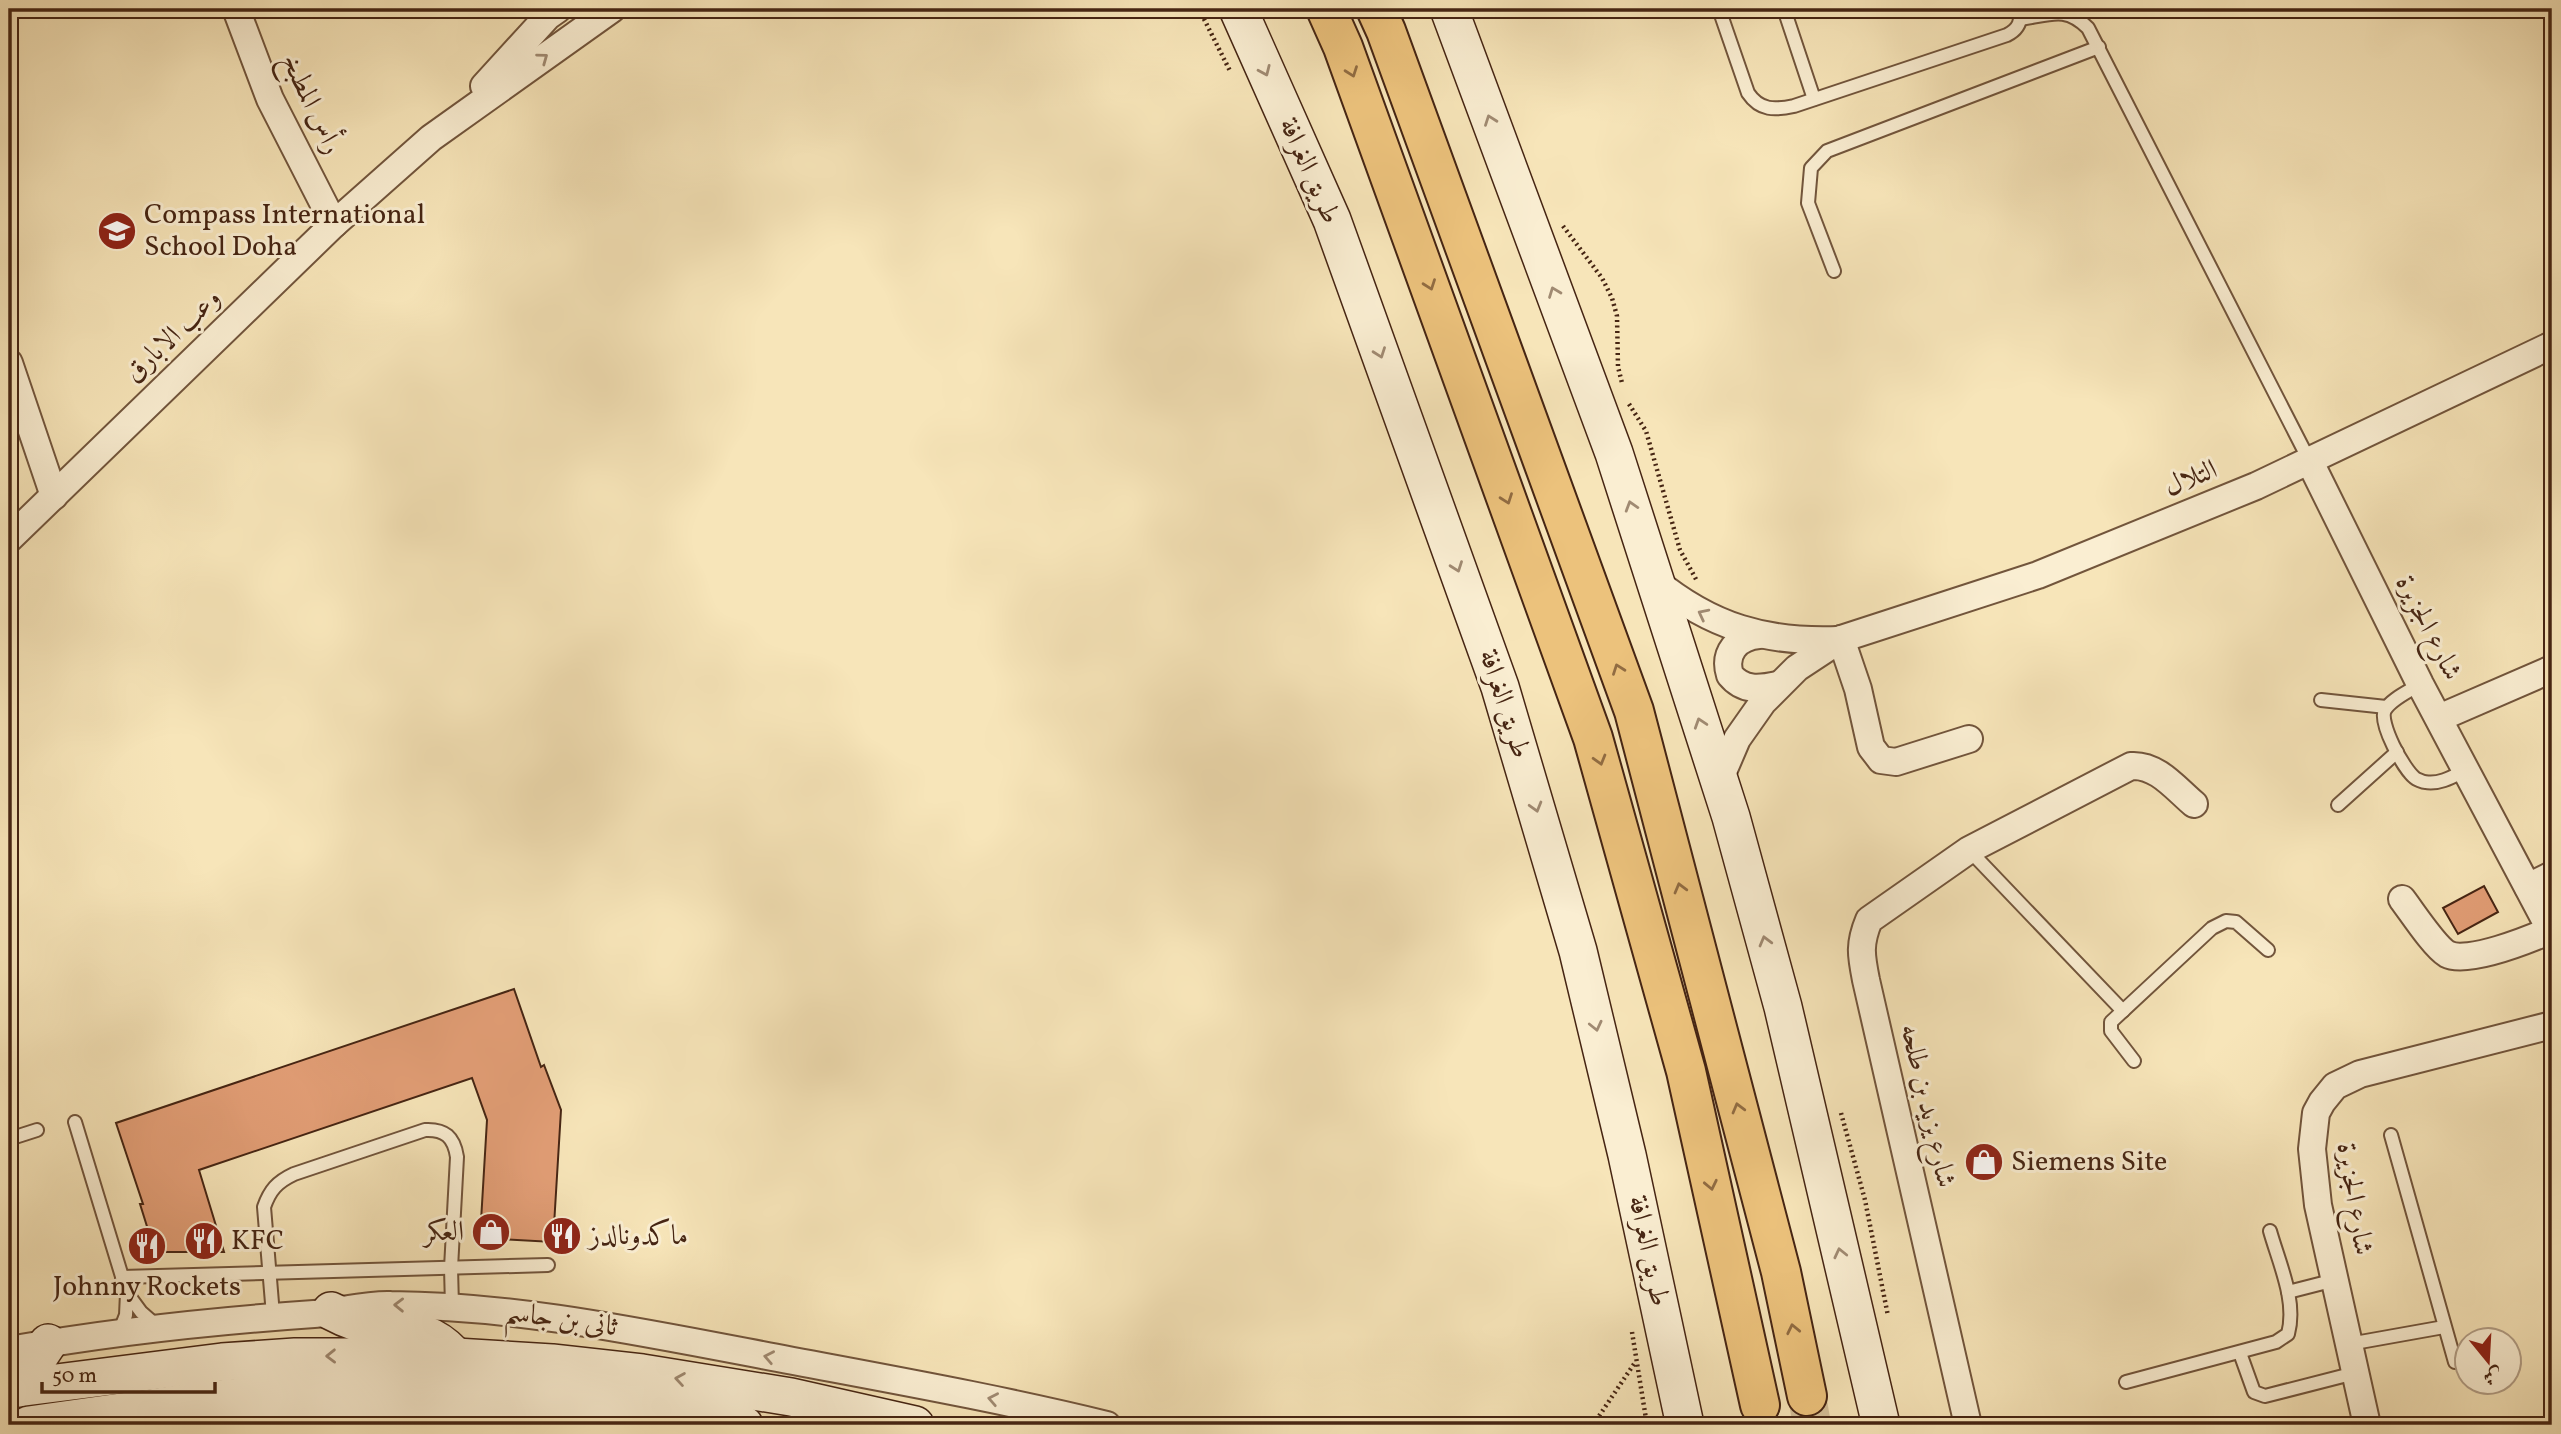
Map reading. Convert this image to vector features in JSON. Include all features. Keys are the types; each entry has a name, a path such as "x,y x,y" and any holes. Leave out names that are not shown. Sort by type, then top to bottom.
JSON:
{"highway":[{"path":"1326,9 1343,47 1593,738 1686,1071 1760,1405"},
{"path":"1376,9 1386,30 1634,711 1781,1272 1807,1396"}],"main road":[{"name":"طريق الغرافة","path":"1238,9 1332,220 1500,687 1578,951 1647,1320 1675,1371 1685,1425"},
{"path":"1448,9 1614,453 1719,781 1783,1007 1881,1425"},
{"path":"331,1311 351,1321 376,1327 423,1333 443,1343 456,1357"},
{"path":"13,1388 48,1343"},
{"name":"ثانى بن جاسم","path":"13,1388 222,1362 295,1356 456,1357 552,1363 642,1373 791,1397 915,1425"},
{"path":"1866,1425 1869,1367"},
{"path":"1675,1371 1677,1425"},
{"path":"1675,1371 1697,1425"},
{"path":"260,1423 335,1389"},
{"path":"29,1425 206,1401 335,1389 448,1391 546,1398 660,1410 744,1425"}],"street":[{"name":"رأس المطبخ","path":"236,9 270,99 334,224"},
{"name":"وعب الابارق","path":"447,126 548,16 558,9"},
{"name":"وعب الابارق","path":"9,538 334,224 431,138 611,9"},
{"name":"التلال","path":"1840,639 2038,575 2310,462 2552,345"},
{"path":"9,363 54,496"},
{"name":"شارع الجزيرة","path":"2310,462 2420,684 2552,931"},
{"path":"1654,580 1682,602 1714,620 1759,635 1786,639 1840,639"},
{"path":"1759,635 1745,639 1731,650 1727,667 1730,675 1743,687 1778,685"},
{"path":"1719,781 1737,739 1778,685 1797,668 1840,639"},
{"path":"1840,639 1858,689 1871,747 1881,760 1896,762 1969,738"},
{"path":"2438,718 2552,669"},
{"name":"شارع يزيد بن طلحه","path":"1968,1425 1866,980 1861,943 1869,920 1969,850 2132,766 2140,765 2157,772 2194,804"},
{"path":"2528,887 2552,875"},
{"path":"2402,899 2441,949 2458,957 2552,931"},
{"name":"شارع الجزيرة","path":"2367,1425 2318,1205 2312,1149 2316,1114 2327,1095 2345,1080 2378,1068 2552,1026"},
{"name":"ثانى بن جاسم","path":"9,1350 159,1327 331,1311 366,1305 452,1307 559,1318 644,1333 1018,1404 1107,1425"},
{"path":"180,1425 260,1423 366,1411 468,1411 625,1425"}],"lane":[{"path":"1719,9 1748,93 1754,102 1766,109 1814,99 2007,35 2019,26 2020,14 2067,12 2077,17 2088,28 2099,47 2310,462"},
{"path":"1784,9 1814,99"},
{"path":"1834,271 1808,203 1811,168 1827,151 2099,47"},
{"path":"2420,684 2386,707 2383,714 2384,723 2397,752 2415,779 2428,783 2444,780 2466,770"},
{"path":"2321,700 2386,707"},
{"path":"2338,805 2397,752"},
{"path":"1969,850 2123,1011"},
{"path":"2134,1061 2111,1031 2111,1022 2212,928 2226,920 2236,922 2268,950"},
{"path":"75,1122 127,1293 141,1312 159,1327"},
{"path":"9,1139 37,1130"},
{"path":"273,1315 264,1207 269,1192 279,1181 425,1130 437,1130 448,1135 455,1145 457,1157 451,1268 452,1307"},
{"path":"2391,1135 2452,1352"},
{"path":"2126,1382 2240,1353 2276,1342 2288,1334 2291,1322 2288,1292 2270,1231"},
{"path":"122,1277 548,1265"},
{"path":"2288,1292 2335,1280"},
{"path":"119,1333 126,1315 127,1293"},
{"path":"2350,1345 2444,1327"},
{"path":"2240,1353 2254,1392 2265,1396 2356,1373"}],"path":[{"path":"1199,9 1235,81"},
{"path":"1560,222 1602,278 1612,298 1617,316 1622,383 1629,404 1646,431 1680,550 1700,586 1712,599 1715,607 1714,620"},
{"path":"1593,1425 1636,1360 1647,1320"},
{"path":"1647,1320 1636,1360 1647,1425"}],"building":[{"path":"2484,886 2498,912 2458,934 2443,908"},
{"path":"514,989 541,1067 544,1065 561,1110 553,1242 480,1238 487,1120 472,1078 199,1170 224,1252 155,1252 140,1204 143,1204 116,1123"}],"tunnel":[{"path":"1807,1396 1812,1425"}],"place":[{"name":"Compass International School Doha","path":"117,231"},
{"name":"Siemens Site","path":"1984,1162"},
{"name":"العكر","path":"491,1232"},
{"name":"ماكدونالدز","path":"562,1236"},
{"name":"KFC","path":"204,1241"},
{"name":"Johnny Rockets","path":"147,1246"}]}
